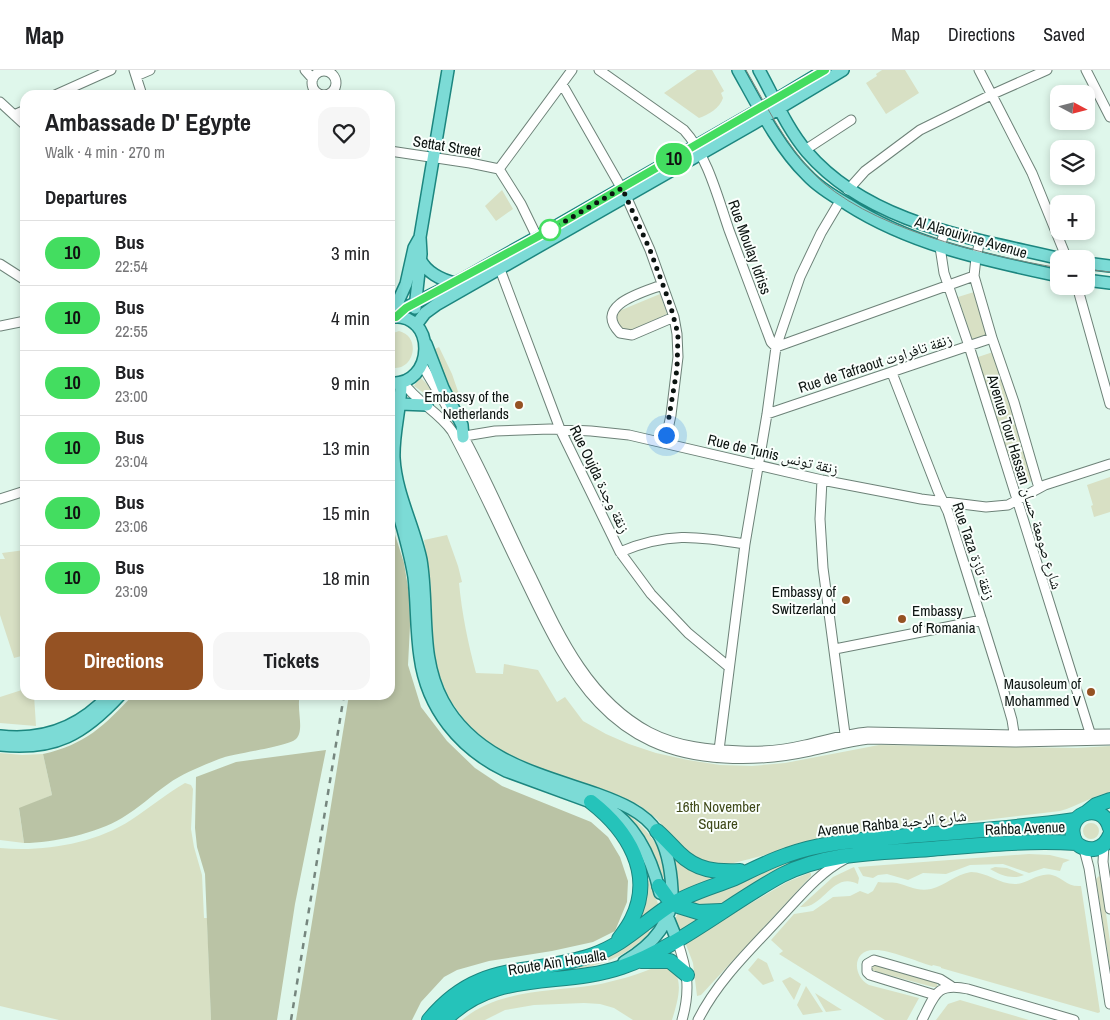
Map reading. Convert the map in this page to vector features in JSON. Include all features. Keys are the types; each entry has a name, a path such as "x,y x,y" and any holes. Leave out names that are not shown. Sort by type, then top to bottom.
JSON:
{"highway":[{"path":"1081,816 1097,812 1108,832 1093,850 1080,846 1072,832 1081,816 1096,805 1110,800"},
{"path":"591,802 611,819 627,839 640,873 639,897 636,909 632,920 615,946"},
{"name":"Avenue Rahba شارع الرحبة","path":"668,911 784,855 834,843 1081,816"},
{"path":"657,831 686,860 703,869 721,872 751,871"},
{"name":"Rahba Avenue","path":"854,855 1018,842 1080,846"},
{"name":"Avenue Rahba شارع الرحبة","path":"677,940 766,884 797,869 825,860 854,855"},
{"path":"659,886 668,911 711,912 724,910"},
{"name":"Route Aïn Houalla","path":"429,1020 460,991 490,976 592,956 615,946 668,911"},
{"name":"Route Aïn Houalla","path":"446,1020 466,1002 492,989 521,982 602,972 638,961 677,940"},
{"path":"638,961 670,961 687,975"}],"main road":[{"path":"415,324 420,237 448,70"},
{"name":"Al Alaouiyine Avenue","path":"738,70 762,113 805,174 840,201 905,235 940,248 1050,274"},
{"path":"759,70 777,105 806,150 829,174 848,190 896,215 980,240 1050,256"},
{"path":"777,105 825,70"},
{"path":"415,324 430,308 497,264 762,113 843,70"},
{"path":"395,310 406,284 414,248 420,237"},
{"path":"420,259 427,269 454,283"},
{"path":"395,315 454,283 497,264"},
{"path":"1095,264 1110,266"},
{"path":"1095,281 1110,283"},
{"path":"395,299 401,295"},
{"path":"395,317 405,318 415,324 422,332 425,348 422,364 416,374 395,384"},
{"path":"424,340 443,388 462,425 460,437"},
{"path":"395,387 400,404 395,436"},
{"path":"400,404 428,405"},
{"path":"395,458 398,487 420,558 424,584 428,654 434,679 444,702 466,732 496,756 519,767 624,805 642,816 657,831 669,861 672,883 668,911 656,935 641,951 622,963 602,972"},
{"path":"395,503 411,562 422,669 430,695 443,719 466,745 493,765 591,802 616,814 635,833 646,853 659,886"},
{"path":"0,736 30,737 62,729 91,713 104,700"},
{"path":"0,745 32,746 66,738 97,720 115,700"},
{"path":"668,911 677,940"}],"street":[{"path":"66,90 111,70"},
{"path":"140,90 135,73 150,70"},
{"path":"305,70 313,79"},
{"path":"539,241 521,204 499,169 572,70"},
{"name":"Rue Moulay Idriss","path":"599,70 684,130 698,150 771,342 776,348"},
{"path":"979,70 1032,173 1063,250"},
{"path":"848,190 866,171 920,130 992,94 1047,70"},
{"path":"1086,70 1110,117"},
{"path":"315,90 313,79 318,72 330,71 336,81 334,90"},
{"path":"562,84 624,192 650,250 674,317 678,334 678,357 671,415 665,443"},
{"path":"0,102 20,120"},
{"path":"14,115 20,112"},
{"path":"806,150 851,120"},
{"name":"Settat Street","path":"395,152 499,169"},
{"path":"719,750 745,544 776,348 800,277 821,233 840,201"},
{"name":"Avenue Tour Hassan شارع صومعة حسان","path":"945,230 940,248 944,274 969,346 1086,726 1092,738"},
{"name":"Avenue Tour Hassan شارع صومعة حسان","path":"980,240 974,276 1039,488"},
{"path":"0,264 20,277"},
{"name":"Rue Oujda زنقة وجدة","path":"497,264 560,429 620,552 651,594 688,633 729,667"},
{"path":"776,348 974,276"},
{"path":"662,284 620,302 612,312 612,321 620,333 628,335 674,317"},
{"path":"1080,295 1110,404"},
{"path":"0,326 20,322"},
{"name":"Rue de Tafraout زنقة تافراوت","path":"767,414 992,338"},
{"path":"422,364 558,631 576,661 594,687 615,708 650,732 683,745 719,750 757,751 808,745 845,734 880,731 1014,738"},
{"name":"Rue Taza زنقة تازة","path":"892,373 944,503 1012,720 1014,738"},
{"path":"395,385 428,405 460,437 551,635 568,664 598,703 621,724 646,739 675,751 724,758 783,756 869,739 1092,738 1110,740"},
{"name":"Rue de Tunis زنقة تونس","path":"460,437 495,431 560,429 629,435 822,480 944,503 998,506 1008,505 1039,488 1110,464"},
{"path":"822,480 821,548 845,734"},
{"path":"0,499 20,493"},
{"path":"620,552 639,544 677,536 713,538 745,544"},
{"path":"835,648 982,620"},
{"path":"1092,738 1110,734"},
{"path":"1108,832 1103,862 1110,909"},
{"path":"1080,846 1089,868 1110,1004"},
{"path":"698,1020 721,982 790,908 827,871 854,855"},
{"path":"677,940 685,962 687,975 688,996 682,1020"},
{"path":"935,995 870,975 867,972 867,964 874,960 940,979 951,986 968,989 1074,1020"},
{"path":"922,1020 935,995 943,988 951,986"}],"green space":[{"path":"697,70 712,70 724,91 721,93 723,98 719,105 710,113 699,118 664,93"},
{"path":"882,70 905,70 919,93 886,114 866,83 877,76 876,74"},
{"path":"502,190 513,209 496,221 485,206"},
{"path":"974,292 986,335 974,341 958,297"},
{"path":"660,294 667,314 628,332 618,326 615,316 619,311"},
{"path":"399,331 406,335 411,340 413,347 409,360 398,368 395,368 395,332"},
{"path":"439,347 452,374 462,403 454,405 433,350"},
{"path":"993,352 1035,480 1017,486 975,358"},
{"path":"420,377 427,384 442,406 414,386"},
{"path":"1110,477 1110,512 1094,517 1091,506 1093,505 1087,485"},
{"path":"395,535 404,563 411,606 408,665 421,707 447,741 475,768 502,786 591,822 608,837 620,857 628,881 627,902 615,931 593,942 489,961 457,970 444,977 421,1002 412,1020 296,1020 348,700 395,700"},
{"name":"16th November Square","path":"447,535 462,582 459,583 462,606 476,673 503,674 504,664 538,670 557,702 565,697 583,721 629,744 656,753 688,760 720,765 752,766 785,763 879,745 1077,748 1110,746 1110,792 1060,811 960,823 883,828 843,835 726,865 704,864 680,847 657,819 639,805 505,753 483,739 465,721 450,700 440,677 436,664 433,638 430,578 424,540"},
{"path":"20,551 20,656 14,658 0,615 0,559 5,559 2,553"},
{"path":"20,691 20,700 34,700 36,726 0,723 0,697"},
{"path":"128,700 299,700 300,730 296,739 291,742 219,759 186,773 128,814 88,833 36,843 24,843 19,808 52,795 43,754 58,750 83,739 113,716"},
{"path":"326,750 295,904 277,1020 211,1020 205,874 197,847 195,828 196,777 236,762"},
{"path":"0,753 43,754 52,795 19,809 24,843 0,840"},
{"path":"185,783 191,785 193,789 191,829 202,875 204,918 207,918 211,1020 59,1020 0,1006 0,848 33,849 51,847 101,835 131,820"},
{"path":"628,814 655,842 662,859 664,879 646,838 626,816"},
{"path":"1091,823 1097,825 1099,831 1097,837 1091,839 1085,837 1083,831 1085,825"},
{"path":"1063,829 1063,834 1019,835 855,849 719,904 705,907 687,904 763,870 799,857 851,847"},
{"path":"669,848 694,872 718,876 729,875 675,895"},
{"path":"1029,854 1050,855 1070,860 1063,863 1060,871 1044,868 1029,873 1003,864 970,865 946,874 923,873 908,880 887,874 878,875 873,878 863,876 858,867"},
{"path":"854,867 859,878 858,884 849,881 841,882 816,902 800,907 833,877"},
{"path":"995,867 1007,868 1024,875 1007,876 990,869"},
{"path":"971,872 1015,884 1042,875 1052,875 1068,884 1081,886 1100,1012 1098,1013 881,950 867,951 862,954 857,964 857,970 863,981 869,985 919,998 907,1020 885,1020 779,954 783,951 771,940 794,914 813,911 833,897 850,896 860,891 868,894 873,891 878,882 897,883 926,890"},
{"path":"811,873 811,876 701,995 697,996 693,963 685,942 787,882"},
{"path":"1099,876 1101,878 1110,942 1110,968 1096,879"},
{"path":"648,879 659,906 646,916 640,913 646,880"},
{"path":"679,910 705,917 677,935 674,922"},
{"path":"647,929 650,932 626,952 600,964 579,969 579,967 623,947"},
{"path":"758,958 767,963 774,981 763,985 748,970"},
{"path":"873,964 937,982 937,987 874,971 871,968"},
{"path":"658,966 668,968 678,978 677,1003 672,1020 633,1020 614,1008 600,1004 584,1003 534,1005 505,1010 485,1020 462,1020 492,1002 508,997 595,985 619,980"},
{"path":"790,977 801,984 794,1000 782,981"},
{"path":"806,986 823,1012 803,1015 797,1005"},
{"path":"815,993 842,1010 826,1012"},
{"path":"960,1000 1029,1020 936,1020 948,1004"}],"tram line":[{"path":"746,70 776,123 793,148 812,172 835,192 862,209 894,224 927,236 962,247 1050,266"},
{"path":"1095,270 1110,272"}],"railway":[{"path":"291,1020 343,700"}],"bus line":[{"name":"10","path":"395,317 406,308 461,280 537,237 825,70"}],"place":[{"name":"Embassy of the Netherlands","path":"519,405"},
{"name":"Embassy of Switzerland","path":"846,600"},
{"name":"Embassy of Romania","path":"902,619"},
{"name":"Mausoleum of Mohammed V","path":"1091,692"}],"route":[{"path":"550,230 622,188 650,250 670,304 678,334 677,369 671,415 666,435"}]}
